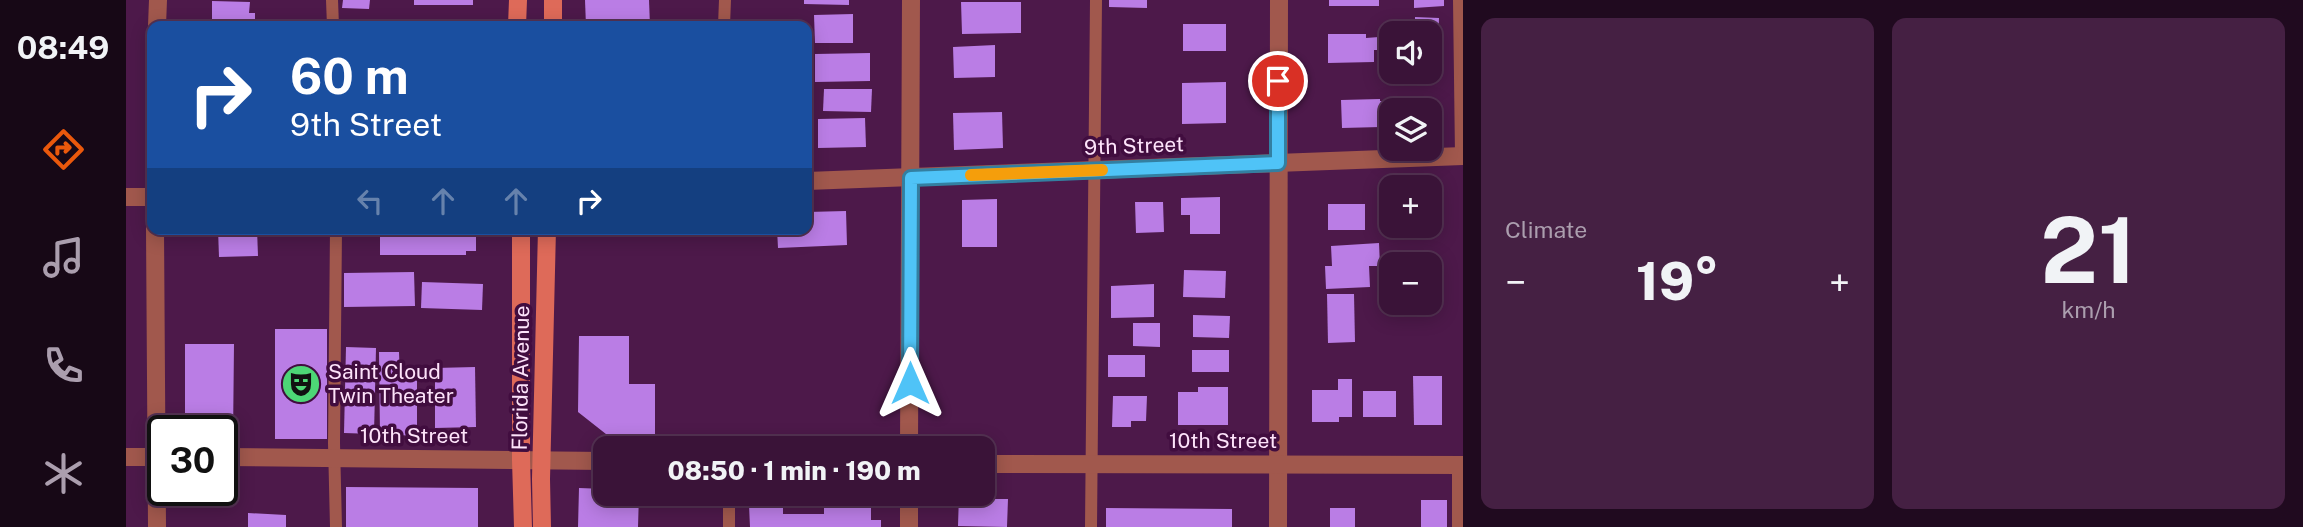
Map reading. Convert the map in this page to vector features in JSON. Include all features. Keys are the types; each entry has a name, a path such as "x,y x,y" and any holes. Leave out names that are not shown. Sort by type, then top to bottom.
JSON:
{"main road":[{"path":"517,0 517,21"},
{"path":"553,0 553,21"},
{"name":"Florida Avenue","path":"521,235 523,527"},
{"name":"Florida Avenue","path":"542,527 547,235"}],"street":[{"path":"157,21 158,0"},
{"path":"909,436 911,0"},
{"path":"1278,527 1279,0"},
{"name":"9th Street","path":"812,181 1462,156"},
{"path":"126,197 147,197"},
{"path":"155,235 159,415"},
{"path":"126,457 147,457"},
{"name":"10th Street","path":"238,457 593,461"},
{"name":"10th Street","path":"995,464 1460,465"},
{"path":"157,527 158,506"},
{"path":"909,506 909,527"}],"lane":[{"path":"332,0 333,21"},
{"path":"724,21 725,0"},
{"path":"1091,527 1096,0"},
{"path":"1460,0 1462,156"},
{"path":"335,235 336,527"},
{"path":"1458,527 1460,465"},
{"path":"729,506 729,527"}],"building":[{"path":"343,0 370,0 369,9 342,8"},
{"path":"414,0 473,0 473,5 414,5"},
{"path":"585,0 649,0 650,21 586,21"},
{"path":"804,0 849,0 849,5 804,4"},
{"path":"1109,0 1147,0 1147,8 1109,7"},
{"path":"1329,0 1379,0 1379,6 1329,6"},
{"path":"1414,0 1444,0 1444,6 1414,8"},
{"path":"212,1 250,2 249,13 255,13 255,21 212,21"},
{"path":"961,2 1021,2 1021,33 962,34"},
{"path":"853,14 853,43 815,43 814,15"},
{"path":"1415,17 1439,18 1439,21 1415,21"},
{"path":"1183,24 1226,24 1226,51 1183,51"},
{"path":"1328,34 1366,34 1366,38 1379,37 1379,50 1374,50 1374,62 1328,63"},
{"path":"995,45 995,77 954,78 953,47"},
{"path":"870,53 870,81 815,82 815,54"},
{"path":"1226,82 1226,123 1182,124 1182,83"},
{"path":"824,89 872,89 871,112 823,111"},
{"path":"1379,99 1379,127 1342,128 1341,100"},
{"path":"1002,112 1003,148 954,150 953,113"},
{"path":"865,118 866,147 818,148 818,119"},
{"path":"1220,197 1220,234 1190,234 1190,215 1181,215 1181,198"},
{"path":"997,199 997,247 962,247 962,200"},
{"path":"1135,202 1163,202 1164,232 1136,233"},
{"path":"1328,204 1365,204 1365,230 1328,230"},
{"path":"846,211 847,245 778,248 777,235 812,235 812,212"},
{"path":"218,235 257,235 258,256 219,257"},
{"path":"380,235 476,235 476,251 466,251 466,255 380,255"},
{"path":"1379,243 1379,266 1369,266 1370,287 1326,289 1325,266 1332,266 1331,246"},
{"path":"1184,270 1226,271 1225,298 1183,297"},
{"path":"414,272 415,306 344,307 344,273"},
{"path":"422,282 483,284 482,310 421,308"},
{"path":"1154,284 1154,317 1111,318 1111,286"},
{"path":"1327,294 1354,294 1355,342 1328,343"},
{"path":"1193,315 1230,316 1229,338 1193,337"},
{"path":"1133,323 1160,323 1160,347 1133,346"},
{"name":"Saint Cloud Twin Theater","path":"275,329 327,329 327,439 275,439"},
{"path":"579,336 629,336 629,384 655,384 655,436 608,436 578,412"},
{"path":"185,344 234,344 233,415 185,415"},
{"path":"346,347 376,348 374,434 344,433"},
{"path":"1192,350 1229,350 1229,372 1192,372"},
{"path":"379,352 399,352 400,380 417,380 417,435 380,436"},
{"path":"1108,355 1145,355 1145,377 1108,377"},
{"path":"475,367 476,427 435,428 435,368"},
{"path":"1413,376 1442,376 1442,425 1414,425"},
{"path":"1338,379 1352,379 1352,417 1339,417 1339,422 1312,422 1312,390 1338,390"},
{"path":"1198,387 1228,387 1228,425 1178,425 1178,392 1198,392"},
{"path":"1363,391 1396,391 1396,417 1363,417"},
{"path":"1113,396 1147,396 1146,421 1131,421 1131,427 1112,427"},
{"path":"346,487 478,488 478,527 346,527"},
{"path":"579,488 593,489 593,506 639,506 638,527 578,527"},
{"path":"995,499 1008,499 1007,527 958,526 959,506 995,506"},
{"path":"1421,500 1447,500 1447,527 1421,527"},
{"path":"749,506 783,506 783,514 824,514 824,507 871,507 871,520 881,520 881,527 750,527"},
{"path":"1106,508 1232,509 1232,527 1106,527"},
{"path":"1330,508 1355,508 1355,527 1330,527"},
{"path":"248,513 286,515 286,527 248,527"}],"slow traffic":[{"path":"971,175 1102,170"}],"place":[{"name":"Saint Cloud Twin Theater","path":"301,384"}],"route":[{"path":"910,383 911,178 1278,163 1278,81"}]}
